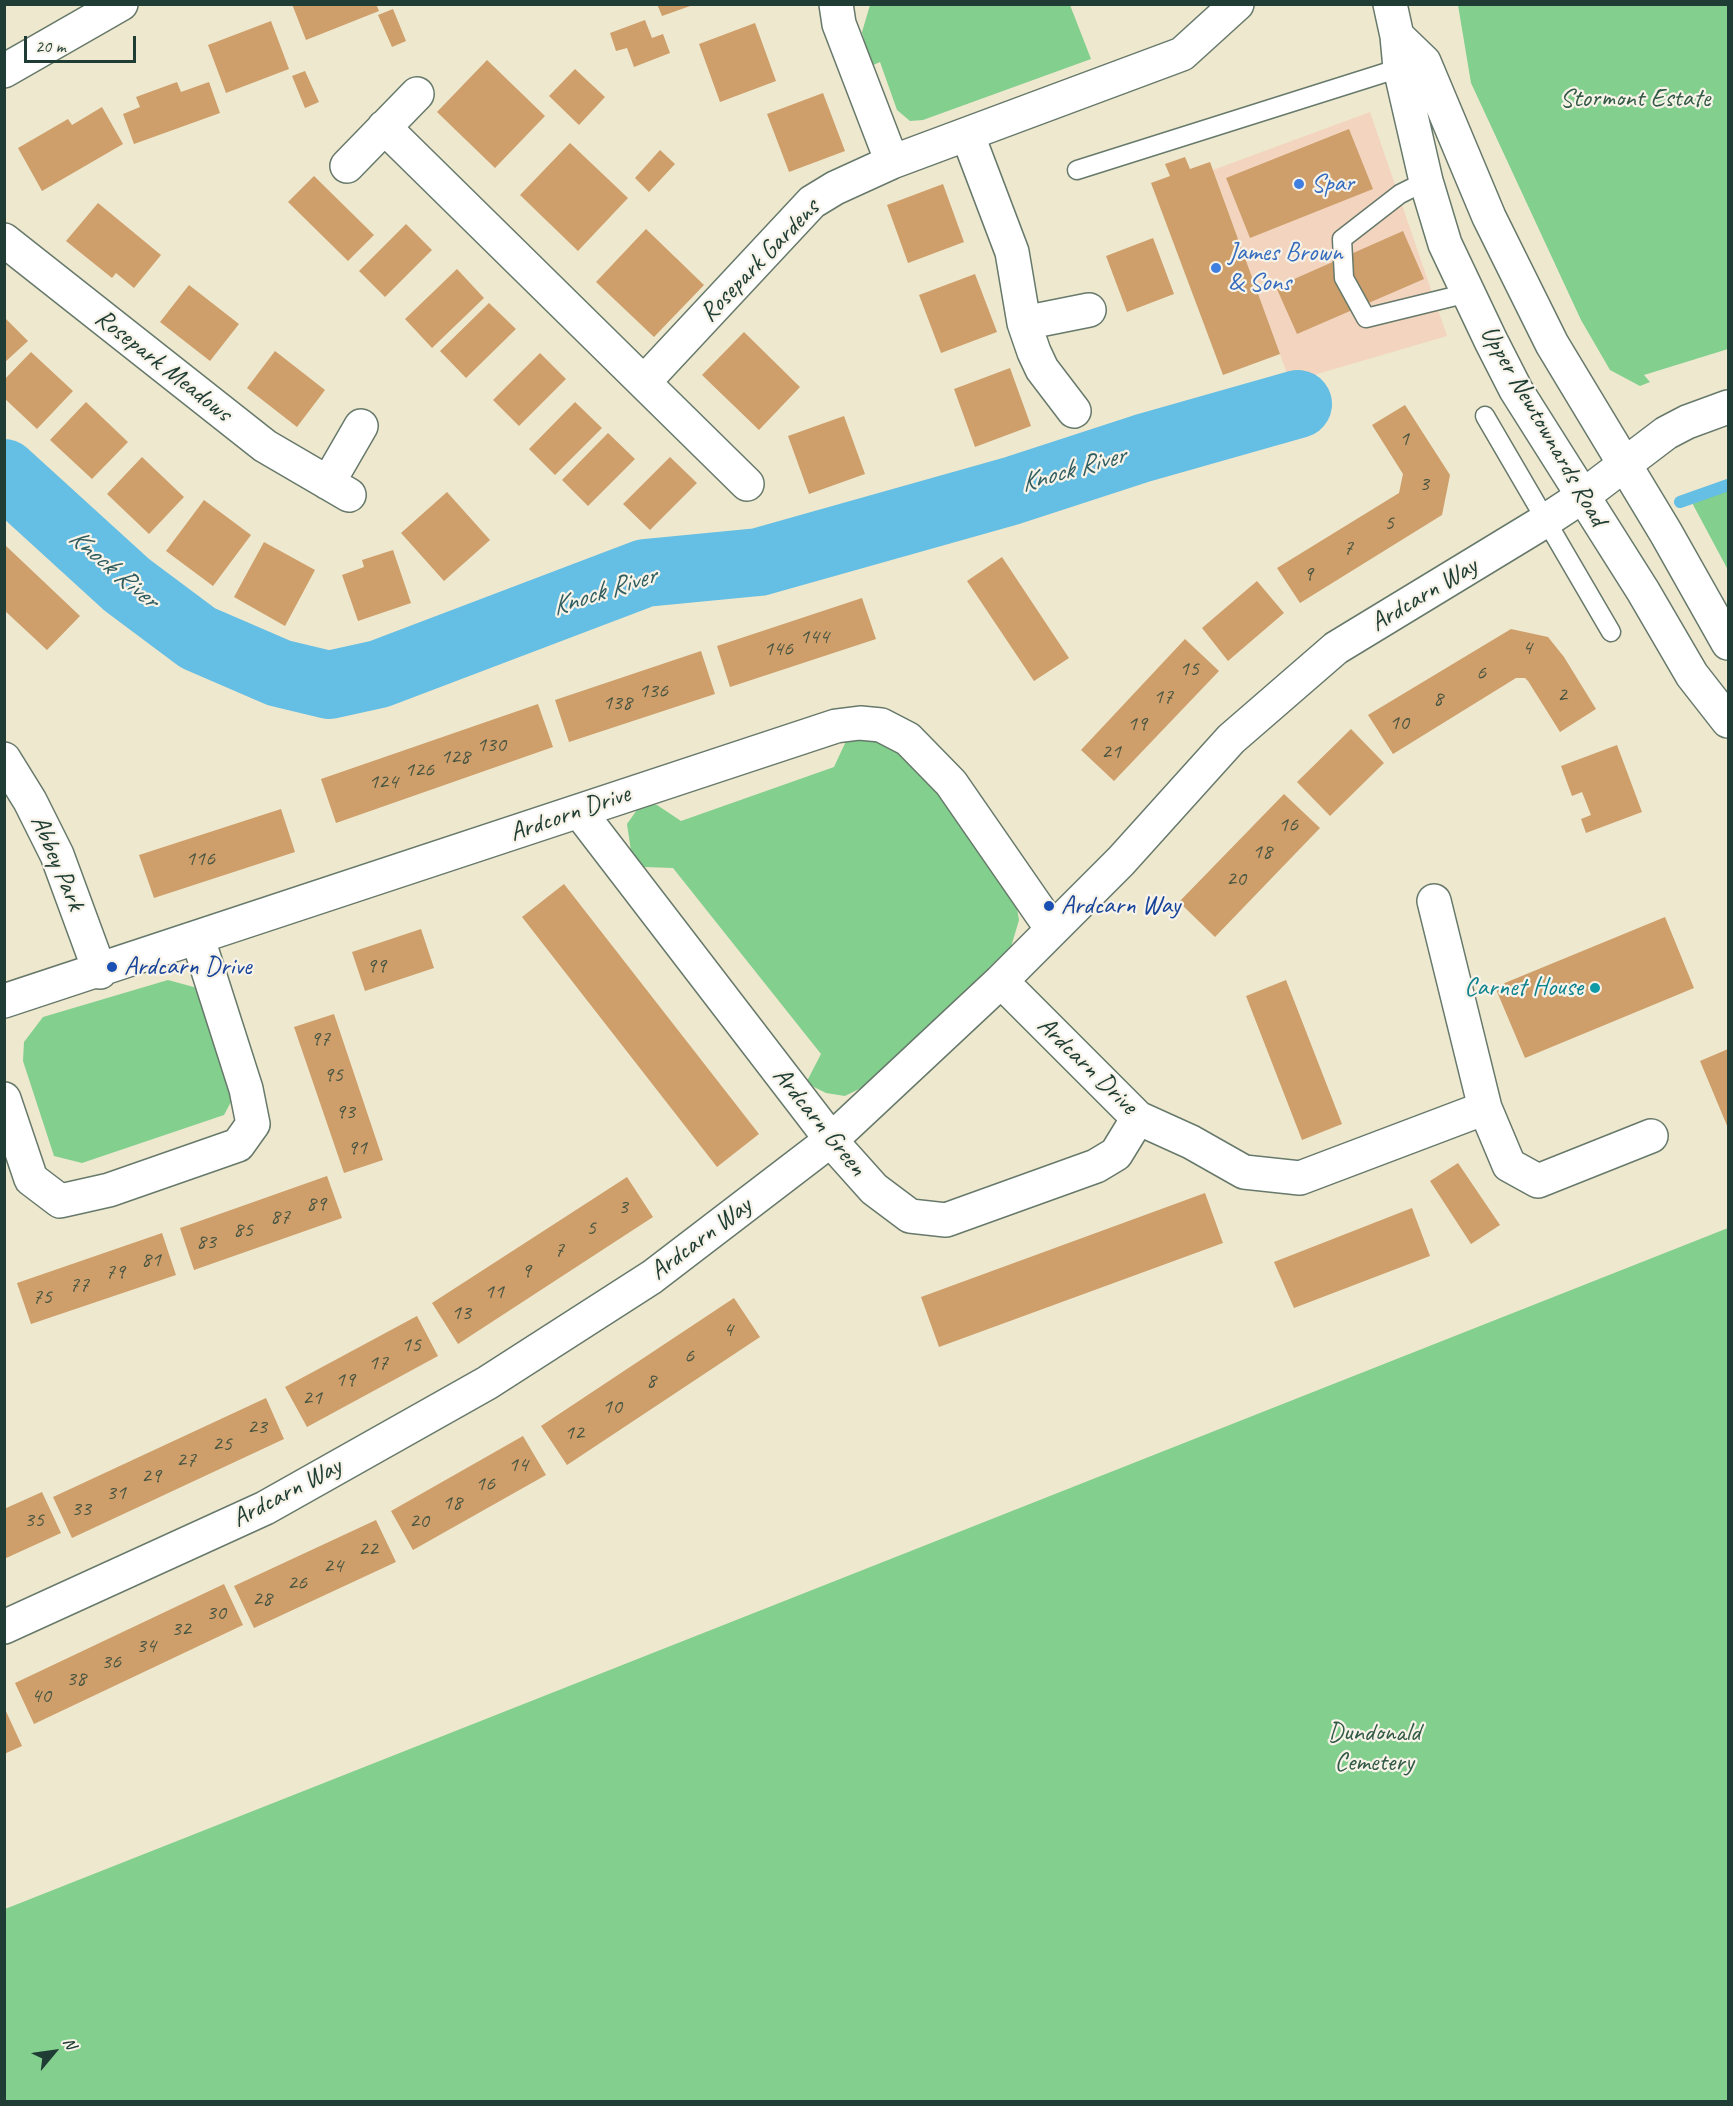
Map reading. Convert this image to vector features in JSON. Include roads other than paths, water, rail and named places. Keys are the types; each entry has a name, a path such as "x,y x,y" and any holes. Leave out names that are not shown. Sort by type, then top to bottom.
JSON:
{"main road":[{"path":"4,71 121,4"},
{"path":"836,4 839,24 892,162"},
{"name":"Rosepark Gardens","path":"644,382 812,202 892,162 968,136 1182,54 1237,4"},
{"name":"Upper Newtownards Road","path":"1390,4 1398,36 1400,68 1426,181 1445,244 1468,293 1516,390 1643,591 1692,675 1728,721"},
{"name":"Upper Newtownards Road","path":"1398,36 1424,62 1489,217 1541,323 1728,644"},
{"path":"347,166 417,94"},
{"path":"384,127 747,483"},
{"path":"968,136 1012,252 1024,323 1042,369 1074,411"},
{"name":"Rosepark Meadows","path":"4,240 265,447 338,489 361,426"},
{"path":"1024,323 1089,310"},
{"name":"Ardcarn Way","path":"4,1626 265,1508 488,1383 652,1277 831,1140 1001,981 1121,861 1231,739 1336,648 1545,521 1666,433 1687,422 1728,407"},
{"name":"Ardcorn Drive","path":"4,1001 100,972 836,726 860,723 881,725 908,740 951,783 1052,930"},
{"name":"Abbey Park","path":"4,759 30,801 57,855 100,972"},
{"name":"Ardcarn Green","path":"579,811 831,1140 874,1189 910,1216 946,1220 1096,1166 1116,1154 1138,1118"},
{"path":"1434,901 1485,1108 1509,1165 1538,1181 1652,1136"},
{"path":"4,1099 31,1179 60,1202 108,1190 238,1144 253,1124 246,1089 198,939"},
{"name":"Ardcarn Drive","path":"1001,981 1138,1118 1191,1142 1244,1172 1300,1178 1485,1108"}],"lane":[{"path":"1077,170 1400,68"},
{"path":"1426,181 1400,194 1342,239 1344,278 1366,318 1468,293"},
{"path":"1485,416 1611,633"}],"waterway":[{"name":"Knock River","path":"4,473 127,585 198,638 279,673 329,685 379,674 645,573 759,562 1011,491 1143,448 1298,404"},
{"name":"Knock River","path":"1680,502 1728,485"}],"place":[{"name":"Spar","path":"1299,184"},
{"name":"James Brown & Sons","path":"1216,268"},
{"name":"Ardcarn Way","path":"1049,906"},
{"name":"Ardcarn Drive","path":"112,967"},
{"name":"Carnet House","path":"1595,988"}],"park label":[{"name":"Stormont Estate","path":"1635,99"},
{"name":"Dundonald Cemetery","path":"1374,1748"}]}
